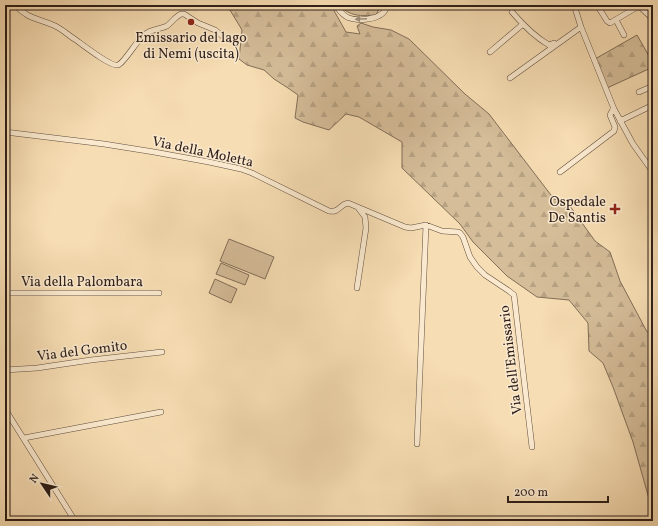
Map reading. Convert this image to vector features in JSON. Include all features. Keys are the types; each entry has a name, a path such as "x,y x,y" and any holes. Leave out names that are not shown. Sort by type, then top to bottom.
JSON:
{"street":[{"path":"15,5 26,15 55,26 105,60 116,65 124,60 145,34 151,30 168,25 181,14 215,30 225,38"},
{"path":"335,5 345,16 352,19 358,19 370,18 379,15 388,5"},
{"path":"574,5 580,26 614,109 637,151 652,169"},
{"path":"597,5 609,23 638,6 653,19"},
{"path":"512,12 540,39 550,45 580,26"},
{"path":"616,20 624,35"},
{"path":"490,52 523,24"},
{"path":"510,78 580,26"},
{"path":"639,92 653,86"},
{"path":"620,121 653,105"},
{"path":"560,172 614,131 615,127 610,115 614,109"},
{"name":"Via della Moletta","path":"5,132 104,144 205,161 242,169 329,211 336,211 343,205 347,204 406,227 413,228 426,225"},
{"path":"356,288 366,229 365,219 359,208"},
{"path":"417,444 426,225"},
{"name":"Via dell'Emissario","path":"426,225 442,231 460,233 463,237 470,257 477,267 487,277 510,291 514,297 532,446"},
{"name":"Via della Palombara","path":"5,293 159,293"},
{"name":"Via del Gomito","path":"5,370 37,368 162,352"},
{"path":"5,408 75,521"},
{"path":"24,438 161,412"}],"green space":[{"path":"218,5 331,5 346,32 360,34 357,26 361,23 391,30 409,39 465,94 489,114 554,199 567,202 595,241 610,252 620,281 646,330 653,339 653,513 633,442 613,387 603,363 589,351 588,323 569,300 537,297 507,276 473,242 460,224 402,168 402,142 359,117 346,114 329,130 295,118 298,95 274,79 264,70 247,65 239,59 242,30 230,10"},
{"path":"339,5 379,5 380,7 376,15 356,15 348,12"},
{"path":"637,35 653,63 653,67 607,88 595,59"},
{"path":"229,239 274,257 265,279 220,261"},
{"path":"221,263 249,275 245,285 216,274"},
{"path":"215,279 237,289 231,303 209,293"}],"place":[{"name":"Emissario del lago di Nemi (uscita)","path":"191,22"},
{"name":"Ospedale De Santis","path":"615,209"}]}
